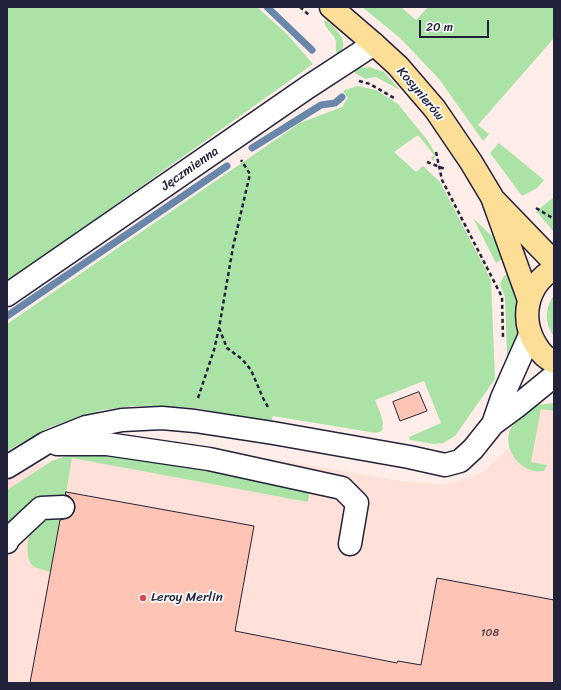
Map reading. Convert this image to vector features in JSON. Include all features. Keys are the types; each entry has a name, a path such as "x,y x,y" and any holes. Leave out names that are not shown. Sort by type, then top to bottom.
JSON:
{"main road":[{"name":"Kosynierów","path":"331,7 398,66 435,109 480,175 492,197 529,300"},
{"name":"Kosynierów","path":"492,197 554,262"},
{"path":"554,269 540,280 533,289 529,300 526,318 530,335 538,349 554,362"}],"street":[{"name":"Jęczmienna","path":"7,295 374,44"},
{"path":"493,424 502,398 530,335"},
{"path":"7,467 46,443 86,427 122,420 162,418 195,421 280,434 409,457 445,465 460,461 473,449 493,424 554,376"},
{"path":"46,443 107,444 208,459 342,488 357,503 350,544"},
{"path":"7,542 8,539 41,508 63,507"}],"path":[{"path":"355,78 370,84 397,100"},
{"path":"435,149 442,180 502,297 503,341"},
{"path":"427,162 445,169"},
{"path":"195,421 198,397 214,350 219,328 233,247 250,174"},
{"path":"535,207 554,219"},
{"path":"219,328 227,348 242,359 251,370 269,410"}],"shaded area":[{"path":"540,407 554,408 554,683 7,683 7,471 102,450 173,442 401,481 445,485 482,473 508,449"}],"green space":[{"path":"7,7 257,7 287,34 313,64 7,282"},
{"path":"362,7 401,7 416,20 428,7 554,7 554,38 478,125 489,134 483,141 439,79 400,38"},
{"path":"326,20 335,28 343,41 342,52 339,58 336,52 335,39 325,24 324,21"},
{"path":"370,67 384,72 400,90 376,77 365,79 352,71 358,68"},
{"path":"357,86 376,90 398,104 428,141 435,153 434,161 431,158 434,155 418,135 394,152 416,172 423,166 440,182 491,280 495,379 455,436 443,443 434,444 410,440 409,437 441,423 424,381 375,400 383,423 382,431 376,433 273,416 271,422 196,408 133,406 102,410 50,427 7,451 7,324 300,123 342,107 348,98 343,91"},
{"path":"499,143 544,180 537,188 522,196 490,153"},
{"path":"554,197 554,232 536,211"},
{"path":"473,218 495,239 505,257 496,263"},
{"path":"510,271 520,291 519,335 515,365 507,358 505,297 500,284 503,277"},
{"path":"554,295 554,336 547,321 547,310"},
{"path":"554,403 554,411 541,409 531,462 547,465 544,471 529,470 517,461 513,455 508,441 510,430 525,409 528,413 535,405"},
{"path":"89,448 310,488 308,502 72,458 65,499 45,498 34,501 21,510 7,526 7,490 52,461"},
{"path":"46,516 61,517 51,572 33,566 30,563 28,553 28,537 31,528"}],"building":[{"path":"419,392 427,411 400,421 393,402"},
{"name":"Leroy Merlin","path":"66,492 254,526 235,631 397,663 398,661 421,665 437,578 554,600 554,683 30,683 60,520 70,517 74,512 75,507 73,500 66,495"}],"waterway":[{"path":"267,7 312,50"},
{"path":"252,148 321,105 335,103 342,97"},
{"path":"7,316 227,166"}],"place":[{"name":"Leroy Merlin","path":"143,598"}]}
